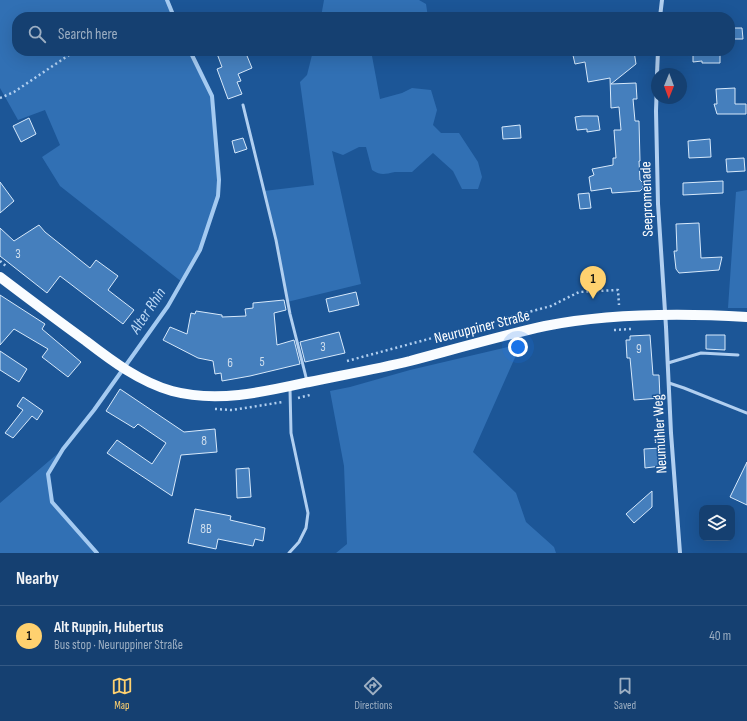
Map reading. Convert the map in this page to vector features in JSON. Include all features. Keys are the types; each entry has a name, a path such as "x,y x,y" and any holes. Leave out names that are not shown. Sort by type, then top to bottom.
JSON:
{"main road":[{"name":"Neuruppiner Straße","path":"0,277 104,354 134,374 146,381 169,390 192,396 233,396 290,387 380,368 545,326 597,318 665,314 747,317"}],"street":[{"path":"661,12 662,0"},
{"path":"657,68 658,56"},
{"name":"Seepromenade","path":"656,104 658,204 665,314"},
{"name":"Neumühler Weg","path":"665,314 671,433 680,553"}],"lane":[{"path":"243,105 276,240 290,314 308,383"},
{"path":"668,363 701,353 738,355"},
{"path":"669,384 684,388 747,413"},
{"path":"288,553 299,542 306,528 308,513 291,433 290,387"}],"path":[{"path":"0,98 14,92 68,56"},
{"path":"342,363 551,306 580,292 618,290 621,330"}],"shaded area":[{"path":"0,0 167,0 172,12 12,12 12,56 192,56 212,96 219,180 218,196 200,250 182,282 60,186 42,157 60,145 45,110 18,120 0,88"},
{"path":"324,0 419,0 426,4 427,12 322,12"},
{"path":"312,56 372,56 380,99 402,93 412,88 431,90 437,110 433,125 441,133 459,133 478,162 482,177 478,189 462,189 453,171 433,153 412,172 383,174 372,170 366,147 359,147 343,155 332,151 361,284 287,302 276,240 264,191 314,185 300,82 307,75"},
{"path":"747,190 747,308 728,308 736,192"},
{"path":"521,344 473,452 516,493 526,522 554,547 556,553 336,553 347,544 344,466 330,391 350,387 410,370"},
{"path":"63,449 48,474 52,502 95,553 0,553 0,503"}],"building":[{"path":"735,28 742,28 743,39 735,39"},
{"path":"218,56 247,56 252,68 238,74 241,81 237,82 242,94 228,99 217,69 222,67"},
{"path":"573,56 635,56 636,64 611,84 636,83 637,99 633,99 635,121 639,121 640,180 643,183 643,188 640,191 612,193 611,188 591,191 589,177 594,175 592,169 613,165 613,158 616,158 614,130 621,130 619,107 611,108 610,78 588,82 585,62 575,64"},
{"path":"693,56 720,56 720,63 702,63 702,61 693,62"},
{"path":"735,88 735,104 746,104 746,114 717,114 714,104 717,104 716,89"},
{"path":"598,116 600,130 587,132 587,129 577,130 575,117"},
{"path":"29,118 36,134 21,142 13,126"},
{"path":"520,125 521,138 503,139 502,127"},
{"path":"243,138 247,149 235,153 232,141"},
{"path":"710,139 711,157 689,158 688,141"},
{"path":"744,158 745,171 727,172 726,159"},
{"path":"723,181 723,193 683,195 683,183"},
{"path":"0,182 14,201 0,213"},
{"path":"589,193 591,208 580,209 578,194"},
{"path":"699,223 701,258 722,257 719,270 679,273 676,269 674,251 677,251 676,224"},
{"path":"39,225 45,232 90,268 96,260 118,276 108,290 134,310 123,324 60,276 47,293 0,256 0,228 14,241"},
{"path":"356,292 359,305 329,312 326,299"},
{"path":"0,295 45,324 42,329 81,362 68,377 42,357 48,349 14,329 0,345"},
{"path":"284,300 286,310 274,313 277,345 294,340 300,364 222,381 221,373 215,374 213,361 198,358 163,340 170,327 187,334 191,313 195,314 196,311 222,315 222,317 246,316 245,309 253,308 253,303"},
{"path":"339,332 345,353 305,362 300,342"},
{"path":"650,335 653,375 659,375 660,398 634,400 630,358 627,358 626,340 630,340 630,336"},
{"path":"706,335 725,335 725,350 706,349"},
{"path":"0,351 27,369 19,382 0,370"},
{"path":"120,389 184,432 215,429 217,452 181,455 172,496 107,453 117,440 152,464 166,443 138,424 134,428 106,411"},
{"path":"23,397 43,411 37,420 32,416 13,438 5,433 23,410 17,406"},
{"path":"660,448 661,466 645,468 644,449"},
{"path":"747,462 747,505 730,497"},
{"path":"249,468 251,497 237,498 236,469"},
{"path":"652,491 652,507 634,523 626,514"},
{"path":"195,509 231,516 230,520 265,528 263,541 255,539 253,546 218,539 216,549 188,543"}],"waterway":[{"name":"Alter Rhin","path":"167,0 172,12"},
{"name":"Alter Rhin","path":"97,553 52,502 48,474 63,449 94,410 168,306 200,250 218,196 219,180 212,96 192,56"}],"place":[{"name":"Alt Ruppin, Hubertus","path":"593,299"}]}
